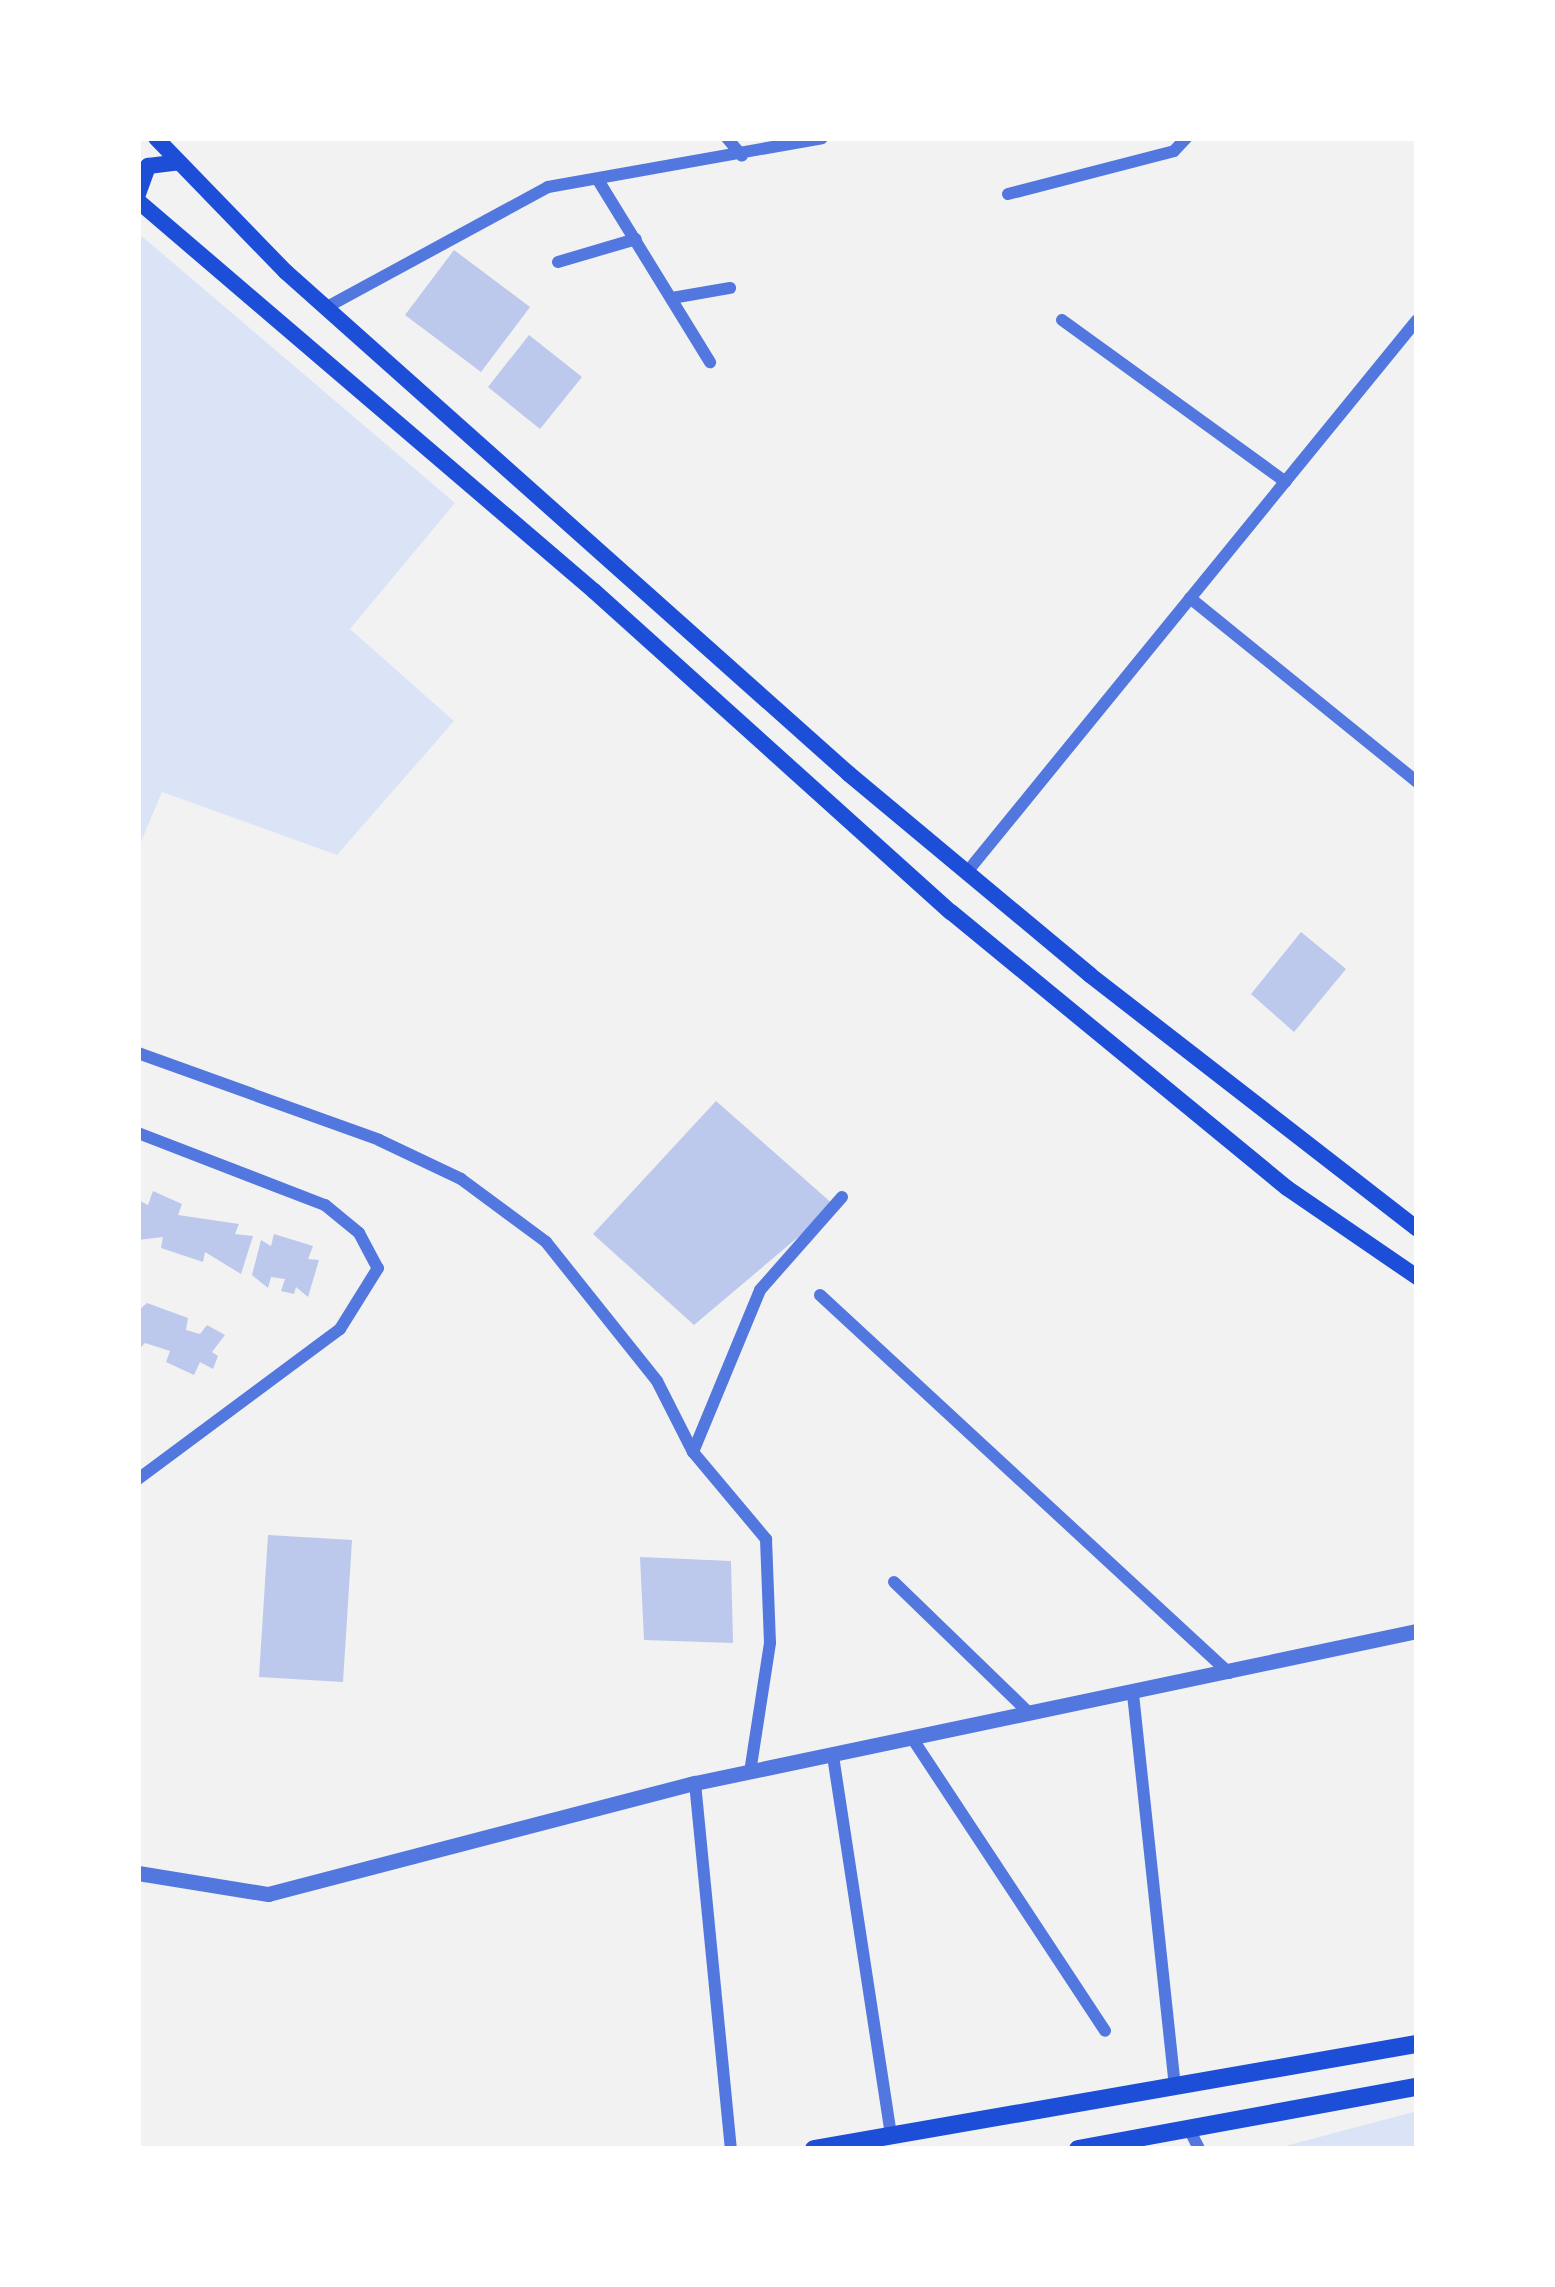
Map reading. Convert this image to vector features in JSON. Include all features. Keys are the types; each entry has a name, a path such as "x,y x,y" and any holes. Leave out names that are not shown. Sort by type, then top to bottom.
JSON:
{"main road":[{"path":"156,138 327,307 967,872 1417,1229"},
{"path":"179,162 148,166 138,198 594,591 951,911 1287,1188 1417,1277"},
{"path":"814,2149 1417,2044"},
{"path":"1078,2149 1417,2087"}],"street":[{"path":"727,138 742,156"},
{"path":"327,307 522,197 822,138"},
{"path":"1008,194 1174,151 1186,138"},
{"path":"598,180 710,362"},
{"path":"558,262 636,239"},
{"path":"672,298 730,288"},
{"path":"1062,320 1286,482"},
{"path":"967,872 1417,321"},
{"path":"1190,598 1417,782"},
{"path":"138,1053 379,1140 461,1179 534,1231 656,1382 692,1452 766,1539 770,1643 750,1772"},
{"path":"138,1133 325,1205 359,1233 378,1268 340,1329 138,1479"},
{"path":"692,1452 760,1290 842,1196"},
{"path":"820,1295 1230,1673"},
{"path":"894,1582 1030,1714"},
{"path":"138,1873 268,1894 695,1783 914,1741 1416,1631 1417,1642"},
{"path":"1133,1694 1175,2085"},
{"path":"914,1741 1105,2031"},
{"path":"833,1756 891,2135"},
{"path":"695,1783 731,2149"},
{"path":"1188,2127 1199,2149"}],"shaded area":[{"path":"138,233 455,503 350,629 454,721 337,855 162,792 138,849"},
{"path":"1417,2111 1417,2149 1274,2149"}],"building":[{"path":"454,250 530,307 481,372 405,315"},
{"path":"529,335 582,377 540,429 488,387"},
{"path":"1301,932 1346,969 1294,1032 1251,994"},
{"path":"716,1101 835,1206 694,1325 593,1234"},
{"path":"153,1191 182,1204 178,1215 239,1224 235,1234 253,1236 241,1274 205,1252 203,1262 161,1248 163,1237 138,1240 138,1200 148,1205"},
{"path":"274,1234 313,1246 308,1259 319,1260 308,1297 296,1287 294,1294 281,1291 285,1279 271,1277 268,1288 252,1275 261,1240 271,1246"},
{"path":"147,1303 188,1318 186,1330 200,1334 207,1325 225,1335 212,1352 218,1356 213,1369 200,1362 194,1375 166,1362 170,1351 145,1343 138,1350 138,1311"},
{"path":"268,1535 352,1540 343,1682 259,1677"},
{"path":"640,1557 731,1561 733,1643 644,1640"}]}
